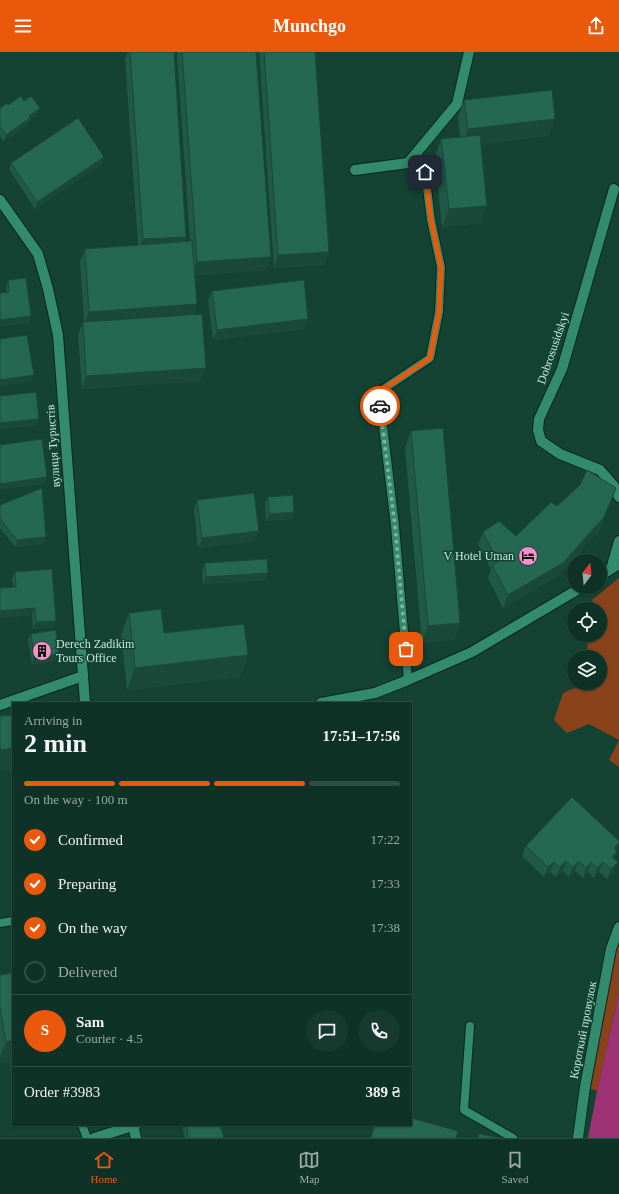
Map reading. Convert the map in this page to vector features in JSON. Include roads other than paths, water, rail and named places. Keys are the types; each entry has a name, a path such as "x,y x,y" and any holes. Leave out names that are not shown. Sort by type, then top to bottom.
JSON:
{"street":[{"path":"355,170 408,163 457,104 470,52"},
{"name":"Dobrosusidskyi","path":"614,189 562,368 540,419 538,430 541,441 560,454 600,470 614,486 619,497"},
{"name":"вулиця Туристів","path":"0,200 38,254 48,289 58,335 85,702"},
{"path":"615,566 619,541"},
{"path":"326,702 375,693 472,652 570,594"},
{"path":"0,705 83,676"},
{"name":"Короткий провулок","path":"578,1138 585,1087 611,949 619,927"},
{"path":"94,1138 131,1126"},
{"path":"134,1126 136,1138"}],"lane":[{"path":"408,680 395,526 379,392 430,358 439,312 441,267 431,220 425,172"},
{"path":"0,923 12,922"},
{"path":"470,1026 464,1110 513,1138"},
{"path":"82,1126 87,1138"}],"place":[{"name":"V Hotel Uman","path":"528,556"},
{"name":"Derech Zadikim Tours Office","path":"42,651"}]}
